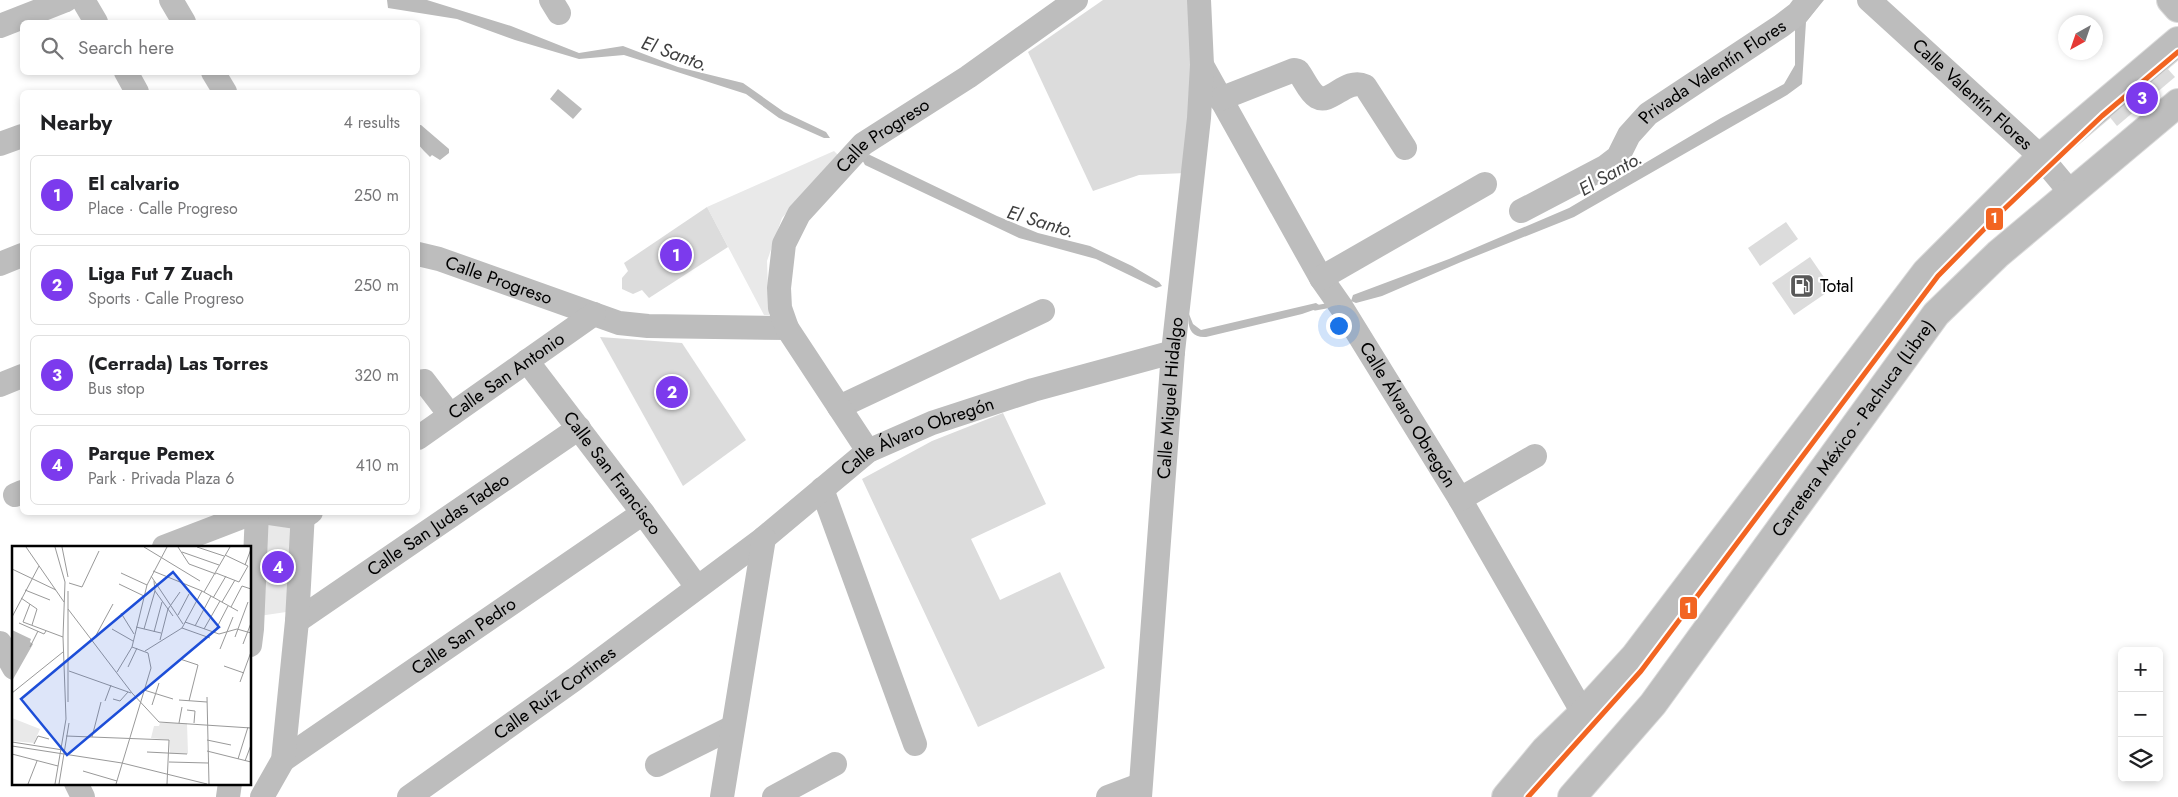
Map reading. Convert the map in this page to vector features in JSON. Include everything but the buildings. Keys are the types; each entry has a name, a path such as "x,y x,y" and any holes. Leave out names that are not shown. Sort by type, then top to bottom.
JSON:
{"main road":[{"path":"2171,0 2178,8"},
{"name":"Carretera México - Pachuca (Libre)","path":"1506,797 1545,750 1583,713 1635,656 1926,272 2041,157 2175,53"},
{"name":"Carretera México - Pachuca (Libre)","path":"1572,797 1653,704 1936,314 1998,254 2178,103"}],"street":[{"path":"0,26 66,0"},
{"path":"83,0 95,20"},
{"path":"171,0 183,20"},
{"name":"Calle Miguel Hidalgo","path":"1140,791 1173,352 1199,118 1202,66 1199,0"},
{"name":"Privada Valentín Flores","path":"1520,211 1605,167 1618,157 1629,135 1648,114 1781,26 1798,13 1808,0"},
{"name":"Calle Valentín Flores","path":"1869,0 2041,157 2071,193"},
{"name":"Calle Progreso","path":"868,452 787,328 780,308 779,288 784,244 799,214 863,144 968,77 1072,1"},
{"name":"Calle Álvaro Obregón","path":"1202,66 1321,278 1342,308 1460,499 1583,713"},
{"path":"1220,99 1294,70 1298,71 1315,96 1320,98 1326,98 1352,84 1358,83 1365,86 1405,148"},
{"path":"215,75 224,90"},
{"path":"0,144 20,137"},
{"path":"1321,278 1485,184"},
{"name":"Calle Progreso","path":"420,254 439,259 619,323 648,326 787,328"},
{"path":"0,264 20,256"},
{"path":"839,407 1043,311"},
{"name":"Calle San Antonio","path":"420,437 594,314"},
{"name":"Calle Álvaro Obregón","path":"697,587 764,538 868,452 932,424 1033,390 1173,352"},
{"name":"Calle San Francisco","path":"527,361 697,587"},
{"path":"0,385 20,377"},
{"path":"424,381 450,415"},
{"name":"Calle San Judas Tadeo","path":"297,621 579,428"},
{"path":"1460,499 1535,456"},
{"path":"822,489 915,744"},
{"name":"Calle San Pedro","path":"283,760 643,513"},
{"path":"167,546 248,515"},
{"path":"251,634 256,515"},
{"path":"262,797 283,760 297,621 305,515"},
{"path":"722,797 764,538"},
{"name":"Calle Ruíz Cortines","path":"409,797 575,679 697,587"},
{"path":"0,643 12,664"},
{"path":"658,766 733,727"},
{"path":"774,797 835,764"},
{"path":"76,784 83,797"},
{"path":"228,797 230,784"},
{"path":"1108,797 1140,791"}],"shaded area":[{"path":"387,0 427,0 511,26 579,53 623,46 678,67 743,83 784,112 826,132 830,138 824,138 779,118 746,94 624,55 579,59 515,40 457,19 388,8"},
{"path":"1812,0 1824,0 1806,22 1802,84 1787,95 1574,217 1382,296 1356,303 1351,301 1353,295 1449,259 1569,208 1721,118 1784,84 1795,65 1795,24"},
{"path":"558,89 582,109 573,119 550,99"},
{"path":"420,125 449,149 449,153 440,160 432,155 430,157 420,146"},
{"path":"834,151 838,155 782,218 767,261 769,315 764,315 707,207"},
{"path":"870,155 997,216 1038,233 1090,246 1132,266 1159,282 1162,286 1156,288 1096,259 1019,238 865,165 860,156"},
{"path":"1316,303 1322,307 1302,314 1206,337 1194,334 1189,323 1189,314 1193,324 1201,330"},
{"path":"297,522 293,611 259,616 263,523"}],"waterway":[{"name":"El Santo.","path":"1315,308 1326,306"}],"transit line":[{"name":"1","path":"1528,797 1641,671 1938,276 2000,213 2102,116 2178,52"}],"place":[{"name":"(Cerrada) Las Torres","path":"2142,98"},
{"name":"El calvario","path":"676,255"},
{"name":"Total","path":"1802,286"},
{"name":"Liga Fut 7 Zuach","path":"672,392"},
{"name":"Parque Pemex","path":"278,567"}]}
